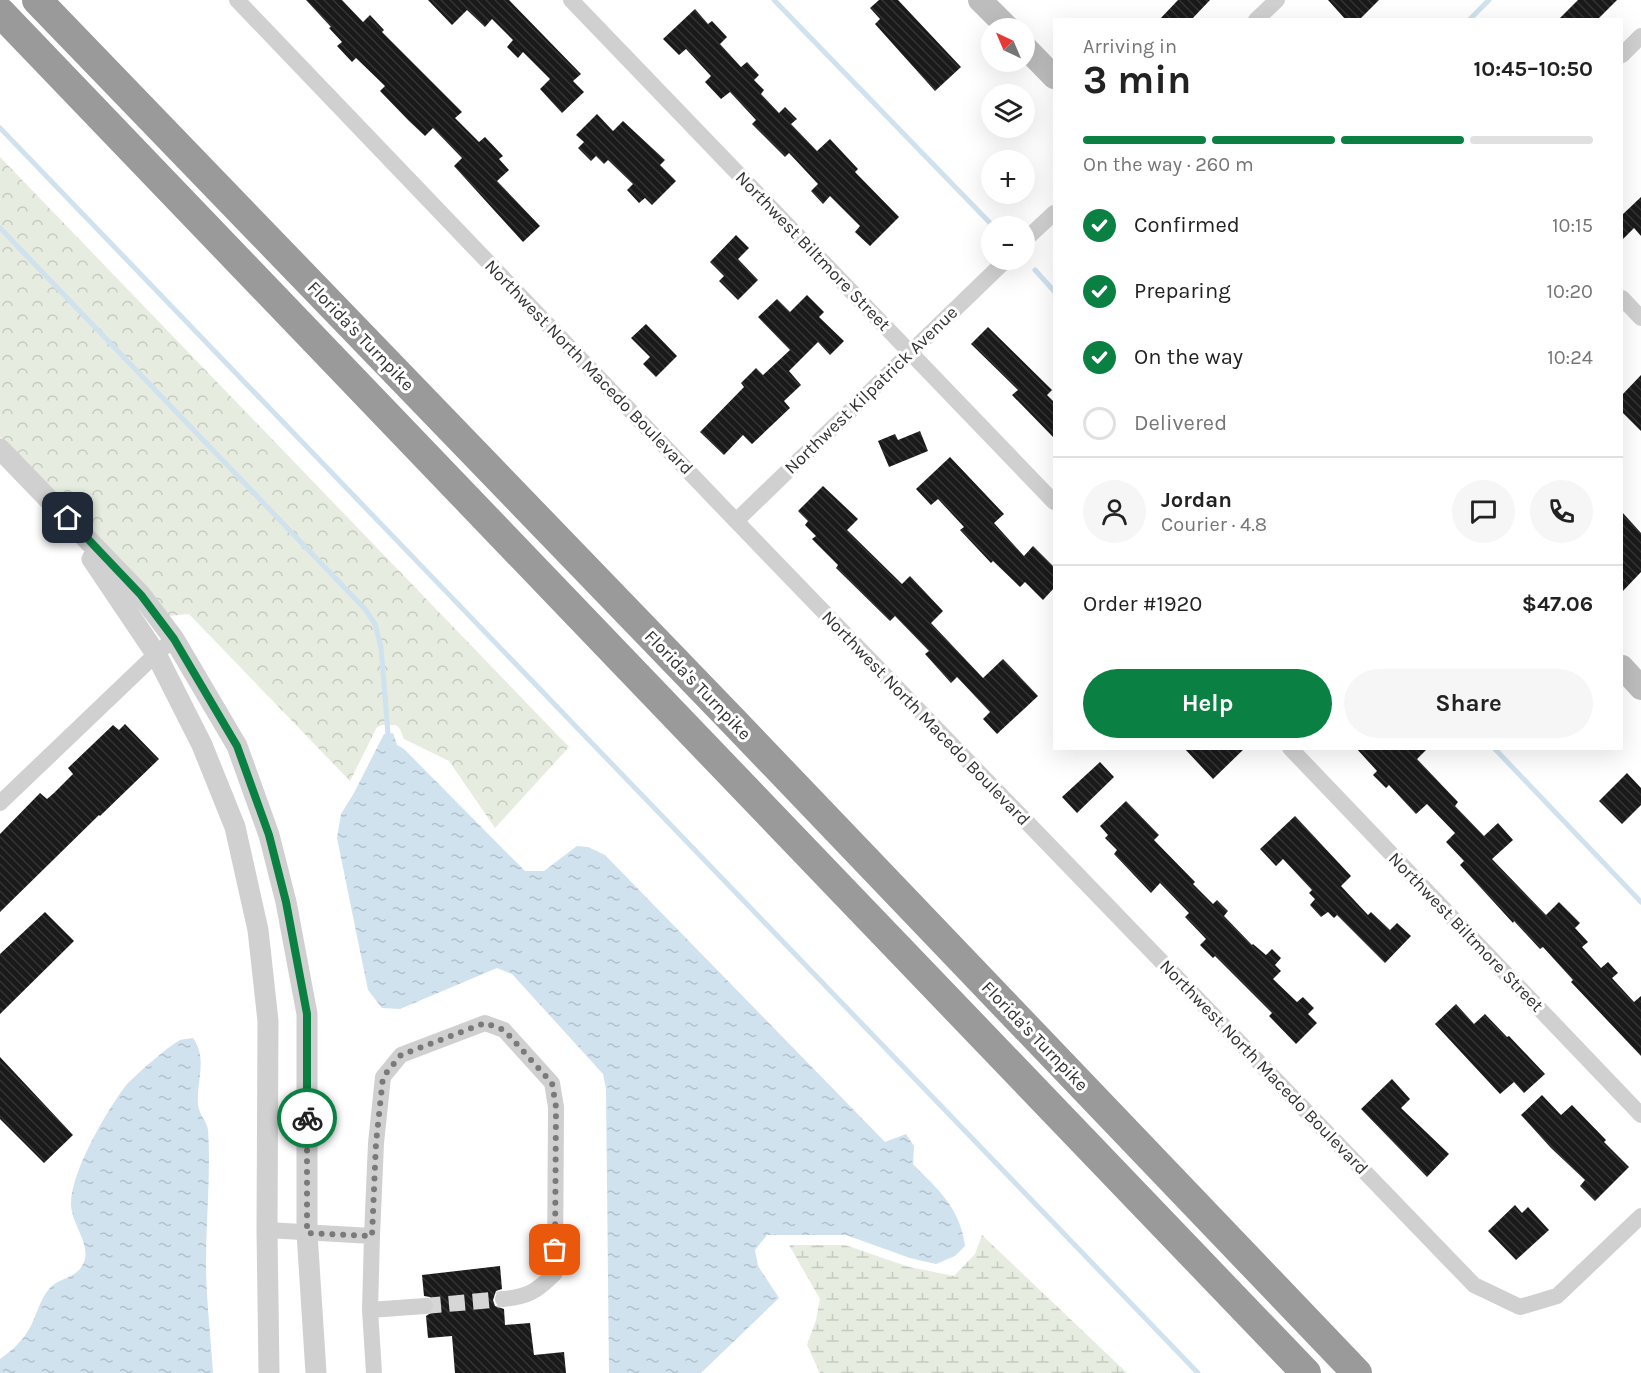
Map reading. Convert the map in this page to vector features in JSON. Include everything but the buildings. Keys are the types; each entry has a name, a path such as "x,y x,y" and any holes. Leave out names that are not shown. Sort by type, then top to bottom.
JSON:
{"highway":[{"name":"Florida's Turnpike","path":"37,0 736,724 1357,1373"},
{"name":"Florida's Turnpike","path":"0,12 1306,1373"}],"main road":[{"path":"980,0 998,18"},
{"path":"1035,57 1053,76"},
{"path":"1623,668 1641,688"}],"street":[{"name":"Northwest North Macedo Boulevard","path":"237,0 736,521 1474,1285 1520,1307 1557,1296 1641,1216"},
{"name":"Northwest Biltmore Street","path":"571,0 1053,501"},
{"path":"1258,18 1277,0"},
{"path":"1623,54 1641,36"},
{"path":"1035,231 1053,214"},
{"name":"Northwest Kilpatrick Avenue","path":"736,521 994,270"},
{"path":"1623,299 1641,318"},
{"path":"0,449 141,595 174,639 237,746 269,835 286,902 307,1014 307,1233 316,1373"},
{"path":"53,502 62,522 91,557 156,654 202,745 235,827 258,930 268,1021 269,1373"},
{"path":"0,803 174,639"},
{"name":"Northwest Biltmore Street","path":"1292,750 1641,1115"},
{"path":"374,1373 370,1310 372,1236 376,1143 383,1077 401,1055 485,1023 504,1030 552,1083 556,1107 555,1273 538,1290 520,1298 503,1299"},
{"path":"267,1230 372,1236"},
{"path":"370,1310 425,1306"}],"green space":[{"path":"0,157 569,747 495,828 449,761 404,739 396,725 377,727 350,781 189,614 168,616 0,437"},
{"path":"982,1235 1127,1373 820,1373 807,1345 816,1320 820,1299 789,1245 845,1245 909,1267 954,1276 975,1254"}],"water":[{"path":"393,733 397,745 404,749 525,871 544,871 577,846 588,847 605,855 885,1142 906,1134 914,1146 913,1164 939,1191 953,1210 965,1246 955,1256 936,1264 910,1258 846,1235 767,1235 755,1250 758,1266 779,1298 701,1373 609,1373 606,1089 603,1074 512,974 497,968 400,1009 382,1008 368,990 337,838 341,814 384,734"},
{"path":"193,1038 201,1062 198,1105 208,1130 206,1277 213,1373 0,1373 0,1359 26,1334 49,1289 57,1282 77,1272 84,1262 85,1248 72,1211 72,1191 83,1160 99,1128 124,1088 134,1077 175,1043"}],"waterway":[{"path":"774,0 983,216"},
{"path":"1471,18 1489,0"},
{"path":"0,128 1198,1373"},
{"path":"0,228 365,609 375,624 381,647 388,734"},
{"path":"1035,270 1053,290"},
{"path":"1496,750 1641,902"}],"tunnel":[{"path":"425,1306 503,1299"}],"way so far":[{"path":"307,1118 307,1233 372,1236 376,1143 383,1077 401,1055 485,1023 504,1030 552,1083 556,1107 555,1250"}],"route":[{"path":"68,518 141,595 174,639 237,746 269,835 286,902 307,1014 307,1118"}]}
